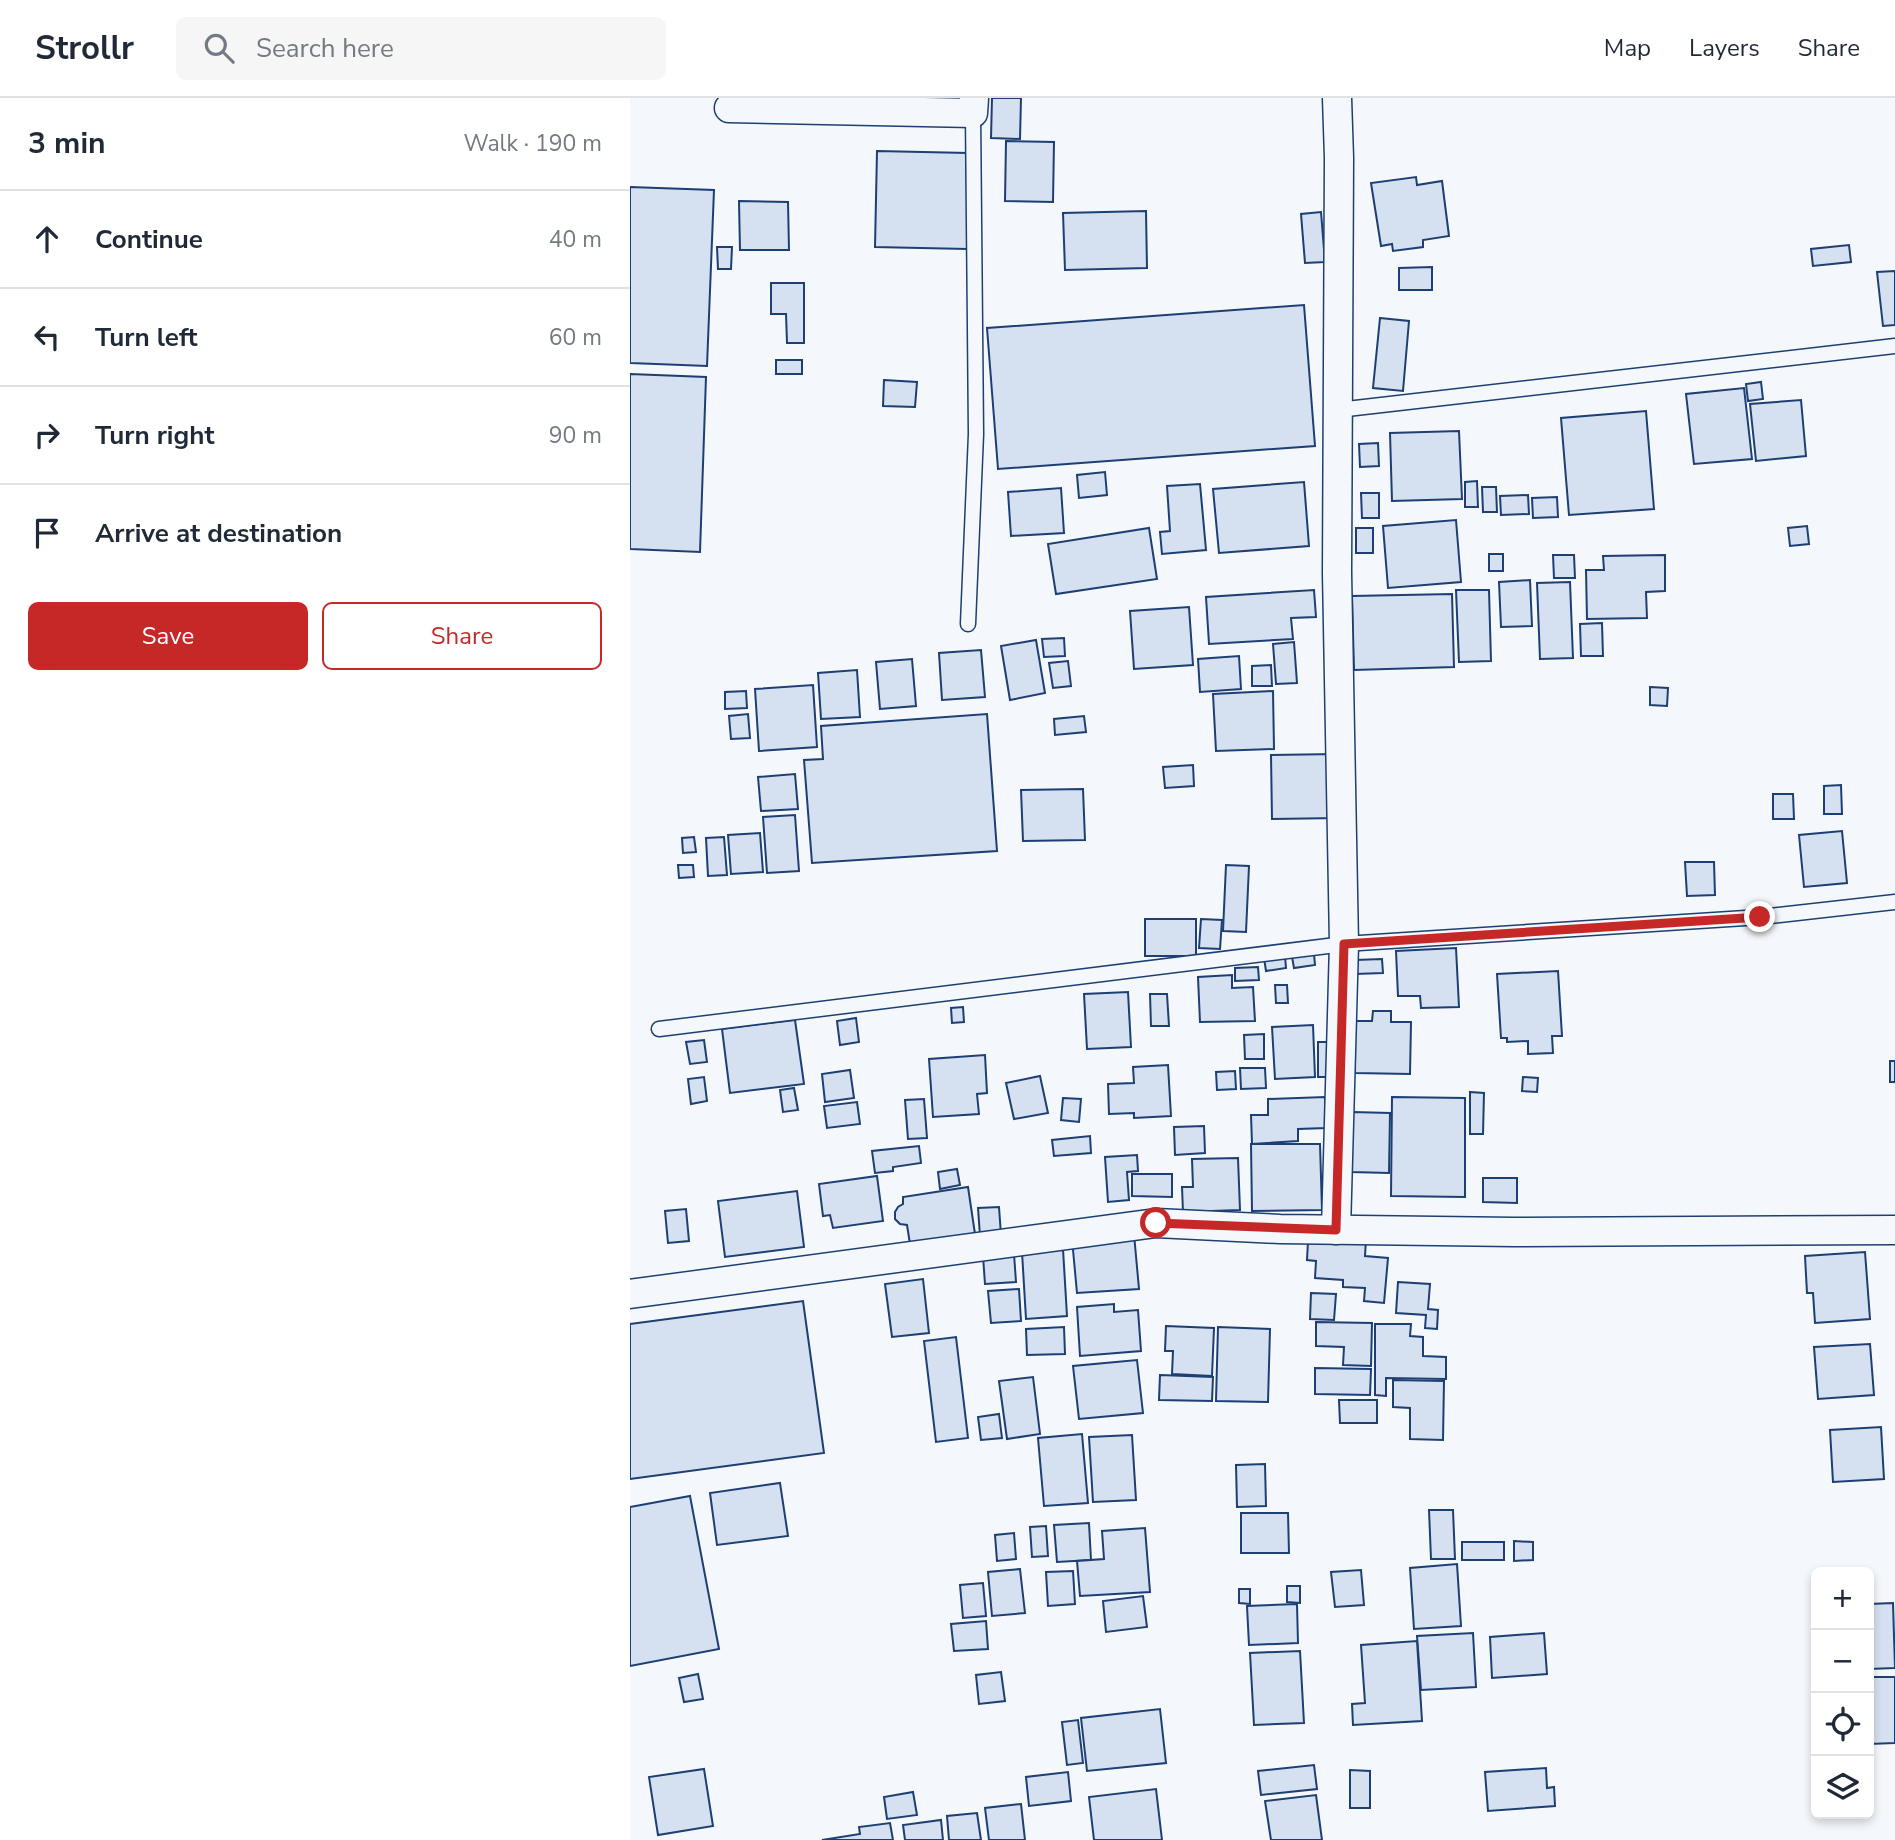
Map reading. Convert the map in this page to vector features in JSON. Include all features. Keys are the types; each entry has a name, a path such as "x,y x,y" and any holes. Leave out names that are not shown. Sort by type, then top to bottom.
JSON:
{"street":[{"path":"1336,1230 1344,944 1337,573 1337,98"},
{"path":"729,107 973,105"},
{"path":"630,1294 1156,1223 1336,1230 1895,1230"}],"lane":[{"path":"968,624 976,434 973,105"},
{"path":"1338,410 1895,346"},
{"path":"659,1029 1344,944 1760,917 1895,902"}],"building":[{"path":"992,98 1021,98 1020,139 991,138"},
{"path":"1006,141 1054,142 1053,202 1005,201"},
{"path":"877,151 968,153 967,249 875,247"},
{"path":"1416,177 1417,185 1442,181 1449,236 1423,240 1423,247 1393,251 1392,244 1381,246 1371,183"},
{"path":"630,187 714,190 707,366 630,363"},
{"path":"739,201 788,202 789,250 740,250"},
{"path":"1146,211 1147,268 1065,270 1063,213"},
{"path":"1321,212 1325,262 1305,263 1301,214"},
{"path":"1849,245 1851,262 1813,266 1811,249"},
{"path":"717,247 732,247 731,269 718,269"},
{"path":"1432,267 1432,290 1399,290 1399,268"},
{"path":"1895,271 1895,325 1883,326 1877,272"},
{"path":"771,283 804,283 804,343 787,343 786,314 771,314"},
{"path":"1304,305 1315,446 998,469 987,328"},
{"path":"1380,318 1409,321 1403,391 1373,388"},
{"path":"776,360 802,360 802,374 776,374"},
{"path":"630,374 706,377 700,552 630,549"},
{"path":"884,380 917,382 915,407 883,406"},
{"path":"1761,382 1763,399 1748,401 1746,384"},
{"path":"1744,388 1752,459 1694,464 1686,394"},
{"path":"1801,400 1806,456 1756,461 1750,404"},
{"path":"1646,411 1654,509 1569,515 1561,418"},
{"path":"1459,431 1462,499 1392,501 1390,433"},
{"path":"1378,443 1379,466 1360,467 1359,444"},
{"path":"1105,472 1107,495 1079,498 1077,475"},
{"path":"1477,481 1478,507 1465,507 1465,482"},
{"path":"1304,482 1309,546 1219,553 1213,489"},
{"path":"1200,484 1206,550 1162,554 1160,532 1170,531 1167,486"},
{"path":"1482,487 1496,487 1497,512 1483,512"},
{"path":"1061,488 1064,533 1011,536 1008,492"},
{"path":"1361,493 1379,493 1379,518 1362,518"},
{"path":"1528,495 1529,514 1501,515 1500,496"},
{"path":"1557,497 1558,517 1533,518 1532,498"},
{"path":"1456,520 1461,582 1388,588 1383,526"},
{"path":"1807,526 1809,544 1790,546 1788,528"},
{"path":"1149,528 1157,579 1056,594 1048,544"},
{"path":"1356,528 1373,528 1373,553 1356,553"},
{"path":"1489,554 1503,554 1503,571 1489,571"},
{"path":"1553,555 1574,555 1575,578 1554,578"},
{"path":"1665,555 1665,591 1646,592 1647,618 1587,619 1586,570 1604,570 1603,556"},
{"path":"1530,580 1532,626 1501,627 1499,582"},
{"path":"1570,582 1573,658 1540,659 1537,583"},
{"path":"1314,590 1316,617 1291,618 1293,639 1209,644 1206,597"},
{"path":"1456,590 1489,590 1491,661 1459,662"},
{"path":"1452,594 1454,667 1354,670 1352,596"},
{"path":"1189,607 1193,665 1134,669 1130,611"},
{"path":"1602,623 1603,656 1581,656 1580,624"},
{"path":"1064,638 1065,656 1044,657 1042,639"},
{"path":"1036,640 1045,693 1010,700 1001,646"},
{"path":"1294,642 1297,683 1276,684 1273,644"},
{"path":"981,650 985,697 942,700 939,653"},
{"path":"1239,656 1241,689 1200,692 1198,659"},
{"path":"912,659 916,706 880,709 876,662"},
{"path":"1068,661 1071,686 1053,688 1049,663"},
{"path":"1271,665 1272,686 1252,686 1252,666"},
{"path":"857,670 860,717 821,719 818,673"},
{"path":"813,685 817,747 759,751 755,689"},
{"path":"1650,687 1668,688 1667,706 1650,705"},
{"path":"746,691 747,708 725,709 725,692"},
{"path":"1273,691 1274,749 1216,751 1213,694"},
{"path":"748,714 750,738 731,739 729,716"},
{"path":"987,714 997,851 812,863 804,760 823,759 821,726"},
{"path":"1084,716 1086,732 1055,735 1054,719"},
{"path":"1337,754 1339,818 1272,819 1271,755"},
{"path":"1193,765 1194,786 1165,788 1163,767"},
{"path":"795,774 798,809 761,811 758,777"},
{"path":"1841,785 1842,814 1824,814 1824,786"},
{"path":"1083,789 1085,840 1023,841 1021,790"},
{"path":"1773,794 1793,794 1794,819 1773,819"},
{"path":"795,815 799,871 767,873 763,817"},
{"path":"1842,831 1847,883 1804,887 1799,835"},
{"path":"760,833 763,872 731,874 728,835"},
{"path":"694,837 696,852 683,853 682,838"},
{"path":"724,837 727,875 708,876 706,838"},
{"path":"1685,862 1714,862 1715,895 1687,896"},
{"path":"678,865 693,865 694,877 679,878"},
{"path":"1226,865 1249,866 1246,932 1223,931"},
{"path":"1145,919 1196,919 1196,956 1145,956"},
{"path":"1201,919 1222,920 1220,949 1199,948"},
{"path":"1456,948 1459,1007 1421,1008 1420,996 1398,996 1396,951"},
{"path":"1314,954 1315,965 1294,968 1292,957"},
{"path":"1285,956 1286,968 1266,971 1264,958"},
{"path":"1382,959 1383,973 1355,974 1355,960"},
{"path":"1258,967 1259,980 1235,981 1235,968"},
{"path":"1558,971 1562,1036 1552,1036 1553,1053 1528,1054 1528,1041 1507,1042 1507,1038 1501,1038 1497,974"},
{"path":"1232,975 1232,988 1253,987 1255,1021 1200,1022 1198,977"},
{"path":"1275,985 1287,985 1288,1003 1276,1003"},
{"path":"1128,992 1131,1047 1087,1049 1084,994"},
{"path":"1150,994 1167,994 1169,1026 1151,1026"},
{"path":"963,1007 964,1022 952,1023 951,1008"},
{"path":"1373,1011 1391,1011 1391,1022 1411,1022 1410,1074 1355,1073 1355,1021 1372,1021"},
{"path":"856,1018 859,1042 840,1045 837,1021"},
{"path":"795,1020 804,1084 730,1093 722,1029"},
{"path":"1313,1025 1315,1077 1275,1079 1272,1027"},
{"path":"1264,1034 1264,1059 1245,1059 1244,1035"},
{"path":"704,1040 707,1062 690,1064 686,1042"},
{"path":"1318,1042 1332,1042 1332,1077 1318,1077"},
{"path":"985,1055 987,1093 977,1094 979,1114 933,1117 929,1059"},
{"path":"1890,1061 1895,1061 1895,1082 1890,1082"},
{"path":"1168,1065 1171,1116 1134,1118 1134,1113 1109,1114 1108,1084 1134,1083 1133,1067"},
{"path":"1240,1068 1265,1068 1266,1088 1241,1089"},
{"path":"850,1070 854,1098 825,1102 822,1074"},
{"path":"1235,1071 1236,1089 1217,1090 1216,1072"},
{"path":"1040,1076 1048,1113 1014,1119 1006,1083"},
{"path":"704,1077 707,1101 691,1104 688,1079"},
{"path":"1523,1077 1538,1078 1537,1092 1522,1091"},
{"path":"794,1088 798,1110 783,1112 780,1090"},
{"path":"1470,1092 1484,1093 1483,1134 1470,1134"},
{"path":"1325,1097 1326,1128 1298,1129 1298,1141 1252,1144 1251,1115 1268,1115 1268,1099"},
{"path":"1392,1097 1465,1098 1465,1197 1391,1196"},
{"path":"1063,1098 1081,1099 1079,1122 1061,1120"},
{"path":"924,1099 927,1138 908,1139 905,1100"},
{"path":"857,1102 860,1124 827,1128 824,1106"},
{"path":"1352,1112 1390,1113 1389,1173 1351,1172"},
{"path":"1204,1126 1205,1153 1175,1155 1174,1127"},
{"path":"1090,1136 1091,1153 1054,1156 1052,1140"},
{"path":"1251,1144 1320,1144 1322,1210 1252,1211"},
{"path":"919,1146 921,1163 875,1173 872,1151"},
{"path":"1137,1155 1138,1171 1127,1172 1129,1200 1108,1202 1105,1157"},
{"path":"1238,1158 1240,1210 1183,1212 1182,1187 1193,1187 1192,1159"},
{"path":"957,1169 960,1185 940,1189 938,1172"},
{"path":"1132,1174 1172,1174 1172,1197 1132,1196"},
{"path":"877,1176 883,1221 833,1228 830,1215 823,1216 819,1184"},
{"path":"1483,1178 1517,1178 1517,1203 1483,1202"},
{"path":"968,1187 975,1234 910,1244 907,1225 900,1224 895,1219 895,1212 903,1204 903,1197"},
{"path":"797,1191 804,1247 725,1257 718,1201"},
{"path":"999,1207 1001,1235 980,1236 978,1208"},
{"path":"686,1209 689,1241 668,1243 665,1211"},
{"path":"1134,1234 1139,1289 1077,1293 1072,1239"},
{"path":"1345,1237 1366,1239 1365,1256 1388,1258 1384,1303 1364,1301 1365,1288 1343,1287 1343,1280 1315,1278 1316,1261 1307,1260 1308,1241 1344,1244"},
{"path":"1063,1249 1067,1316 1026,1319 1022,1252"},
{"path":"1865,1252 1870,1319 1815,1323 1813,1293 1807,1293 1805,1256"},
{"path":"1014,1254 1016,1282 985,1284 983,1256"},
{"path":"923,1279 929,1333 892,1337 885,1284"},
{"path":"1398,1282 1430,1284 1428,1309 1438,1310 1437,1329 1425,1328 1426,1315 1396,1313"},
{"path":"1019,1289 1021,1321 991,1323 988,1291"},
{"path":"1311,1293 1336,1294 1334,1320 1310,1319"},
{"path":"803,1301 824,1453 630,1479 630,1324"},
{"path":"1114,1304 1114,1312 1138,1310 1141,1351 1080,1356 1077,1307"},
{"path":"1316,1322 1372,1323 1371,1366 1343,1365 1344,1347 1316,1346"},
{"path":"1375,1324 1411,1324 1410,1336 1423,1337 1423,1356 1446,1357 1446,1379 1386,1378 1386,1396 1375,1395"},
{"path":"1166,1326 1214,1328 1212,1376 1172,1374 1173,1351 1165,1351"},
{"path":"1064,1327 1065,1354 1027,1355 1026,1329"},
{"path":"1218,1327 1270,1329 1268,1402 1216,1401"},
{"path":"956,1337 968,1438 936,1442 924,1341"},
{"path":"1870,1344 1874,1395 1818,1399 1814,1347"},
{"path":"1137,1360 1143,1413 1079,1419 1073,1366"},
{"path":"1315,1368 1371,1369 1370,1395 1315,1394"},
{"path":"1160,1375 1213,1377 1212,1401 1159,1400"},
{"path":"1033,1377 1040,1434 1007,1439 999,1381"},
{"path":"1393,1380 1444,1381 1443,1440 1410,1439 1410,1408 1393,1407"},
{"path":"1339,1400 1377,1400 1377,1423 1340,1423"},
{"path":"999,1414 1002,1438 981,1440 978,1417"},
{"path":"1881,1427 1884,1479 1833,1482 1830,1430"},
{"path":"1082,1434 1088,1503 1044,1506 1038,1438"},
{"path":"1132,1435 1136,1500 1093,1502 1089,1437"},
{"path":"1265,1464 1266,1506 1237,1507 1236,1465"},
{"path":"780,1483 788,1536 717,1545 710,1493"},
{"path":"690,1496 719,1649 630,1666 630,1507"},
{"path":"1429,1510 1453,1510 1455,1559 1431,1559"},
{"path":"1241,1513 1288,1513 1289,1553 1241,1553"},
{"path":"1089,1523 1091,1560 1057,1562 1054,1525"},
{"path":"1046,1526 1048,1556 1032,1557 1030,1527"},
{"path":"1145,1528 1150,1592 1080,1596 1077,1561 1104,1559 1102,1531"},
{"path":"1014,1533 1016,1559 997,1561 995,1535"},
{"path":"1514,1541 1533,1542 1533,1560 1514,1561"},
{"path":"1462,1542 1504,1542 1504,1560 1462,1560"},
{"path":"1457,1564 1461,1626 1414,1629 1410,1568"},
{"path":"1020,1569 1025,1613 992,1616 988,1572"},
{"path":"1361,1570 1364,1605 1335,1607 1331,1572"},
{"path":"1073,1571 1075,1604 1048,1606 1046,1572"},
{"path":"983,1583 986,1616 963,1618 960,1585"},
{"path":"1287,1586 1300,1586 1300,1603 1287,1602"},
{"path":"1239,1589 1250,1589 1250,1604 1239,1603"},
{"path":"1143,1596 1147,1627 1106,1632 1103,1601"},
{"path":"1893,1603 1895,1668 1874,1669 1874,1604"},
{"path":"1297,1604 1298,1643 1249,1645 1247,1606"},
{"path":"986,1621 988,1649 954,1651 951,1624"},
{"path":"1473,1633 1476,1687 1421,1690 1417,1636"},
{"path":"1544,1633 1547,1674 1492,1678 1490,1637"},
{"path":"1417,1641 1422,1721 1353,1725 1352,1704 1365,1703 1361,1645"},
{"path":"1300,1651 1304,1723 1254,1725 1250,1653"},
{"path":"1001,1672 1005,1701 979,1704 976,1675"},
{"path":"698,1674 703,1699 684,1702 679,1678"},
{"path":"1874,1677 1895,1677 1895,1743 1874,1744"},
{"path":"1160,1709 1166,1763 1087,1771 1081,1718"},
{"path":"1078,1720 1083,1763 1067,1765 1062,1722"},
{"path":"1314,1765 1317,1789 1261,1795 1258,1771"},
{"path":"1546,1768 1547,1788 1554,1787 1555,1806 1488,1811 1485,1772"},
{"path":"704,1769 713,1826 658,1835 649,1777"},
{"path":"1350,1770 1370,1771 1370,1808 1350,1808"},
{"path":"1068,1772 1071,1801 1029,1806 1026,1777"},
{"path":"1156,1789 1162,1840 1094,1840 1089,1797"},
{"path":"913,1792 917,1815 887,1819 884,1797"},
{"path":"1316,1795 1322,1840 1271,1840 1265,1801"},
{"path":"1021,1804 1025,1840 989,1840 985,1808"},
{"path":"977,1813 981,1840 949,1840 947,1816"},
{"path":"941,1820 943,1840 905,1840 903,1825"},
{"path":"890,1823 893,1840 822,1840 860,1834 859,1827"}],"route":[{"path":"1156,1223 1336,1230 1344,944 1760,917"}]}
